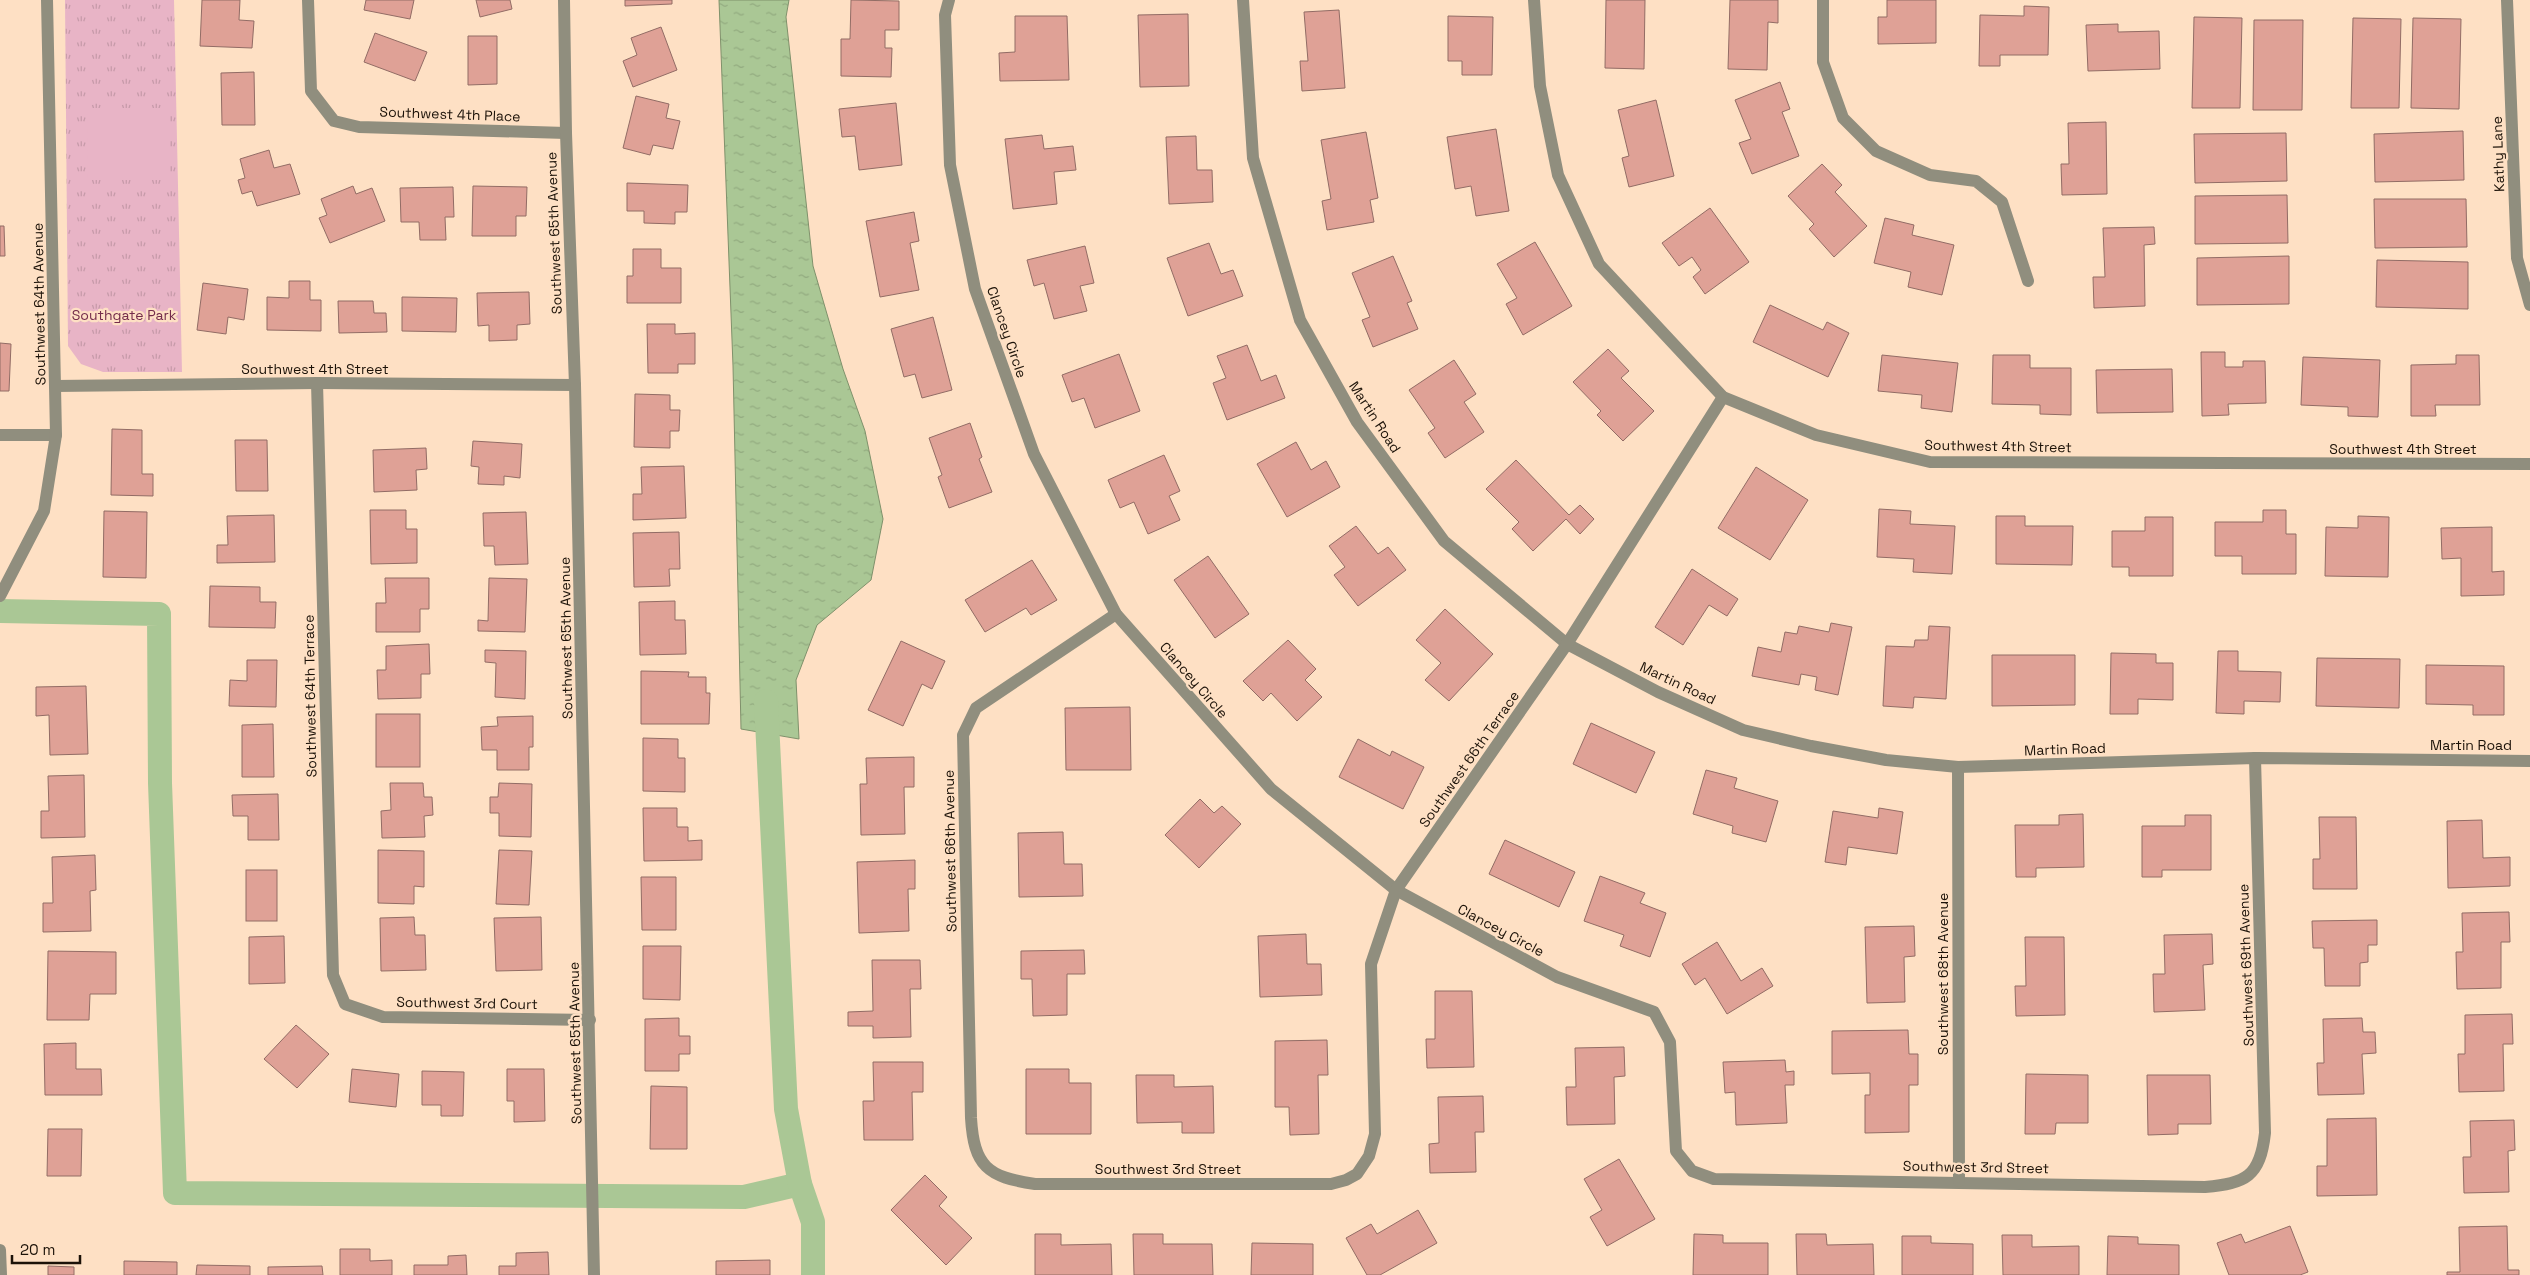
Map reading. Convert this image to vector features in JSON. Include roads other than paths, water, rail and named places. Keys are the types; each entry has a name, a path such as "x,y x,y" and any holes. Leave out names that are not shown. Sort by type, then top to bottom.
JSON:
{"street":[{"name":"Southwest 64th Avenue","path":"0,596 44,511 56,435 47,0"},
{"name":"Southwest 4th Place","path":"308,0 311,91 334,121 359,127 566,132"},
{"name":"Southwest 65th Avenue","path":"564,0 590,1020 594,1275"},
{"name":"Clancey Circle","path":"949,0 945,15 950,165 975,289 1034,454 1116,614 1271,789 1396,890 1557,977 1654,1012 1670,1042 1676,1151 1692,1171"},
{"name":"Martin Road","path":"1243,0 1252,158 1300,320 1357,422 1444,541 1567,644 1658,692 1743,730 1811,746 1876,758 1958,767 2255,758 2530,761"},
{"name":"Southwest 4th Street","path":"1534,0 1540,86 1558,176 1599,264 1723,397 1816,435 1930,462 2530,464"},
{"path":"1822,0 1823,62 1843,118 1876,151 1930,176 1976,181 2002,202 2028,281"},
{"name":"Kathy Lane","path":"2507,0 2517,258 2530,305"},
{"name":"Southwest 64th Terrace","path":"317,384 333,975 345,1004"},
{"name":"Southwest 4th Street","path":"55,386 575,385"},
{"name":"Southwest 66th Terrace","path":"1357,1174 1369,1156 1375,1134 1371,964 1396,890 1567,644 1723,397"},
{"path":"0,435 56,435"},
{"name":"Southwest 66th Avenue","path":"983,1163 976,1154 972,1143 963,735 976,708 1116,614"},
{"name":"Southwest 69th Avenue","path":"2255,758 2266,1133 2264,1150 2255,1169"},
{"name":"Southwest 68th Avenue","path":"1958,767 1959,1181"},
{"name":"Southwest 3rd Court","path":"345,1004 383,1017 590,1020"},
{"name":"Southwest 3rd Street","path":"983,1163 1002,1178 1035,1184 1331,1184 1346,1180 1357,1174"},
{"name":"Southwest 3rd Street","path":"1692,1171 1714,1179 1959,1181 2205,1187 2234,1184 2246,1178 2255,1169"},
{"path":"0,1250 1,1275"}],"water":[{"path":"719,0 789,0 786,17 813,266 843,369 865,431 883,519 871,580 817,625 796,680 799,739 741,729 733,366"}],"waterway":[{"path":"0,611 159,614 160,783 175,1193 744,1197 800,1184"},
{"path":"766,701 786,1109 800,1184 813,1222 813,1275"}],"park label":[{"name":"Southgate Park","path":"124,315"}]}
